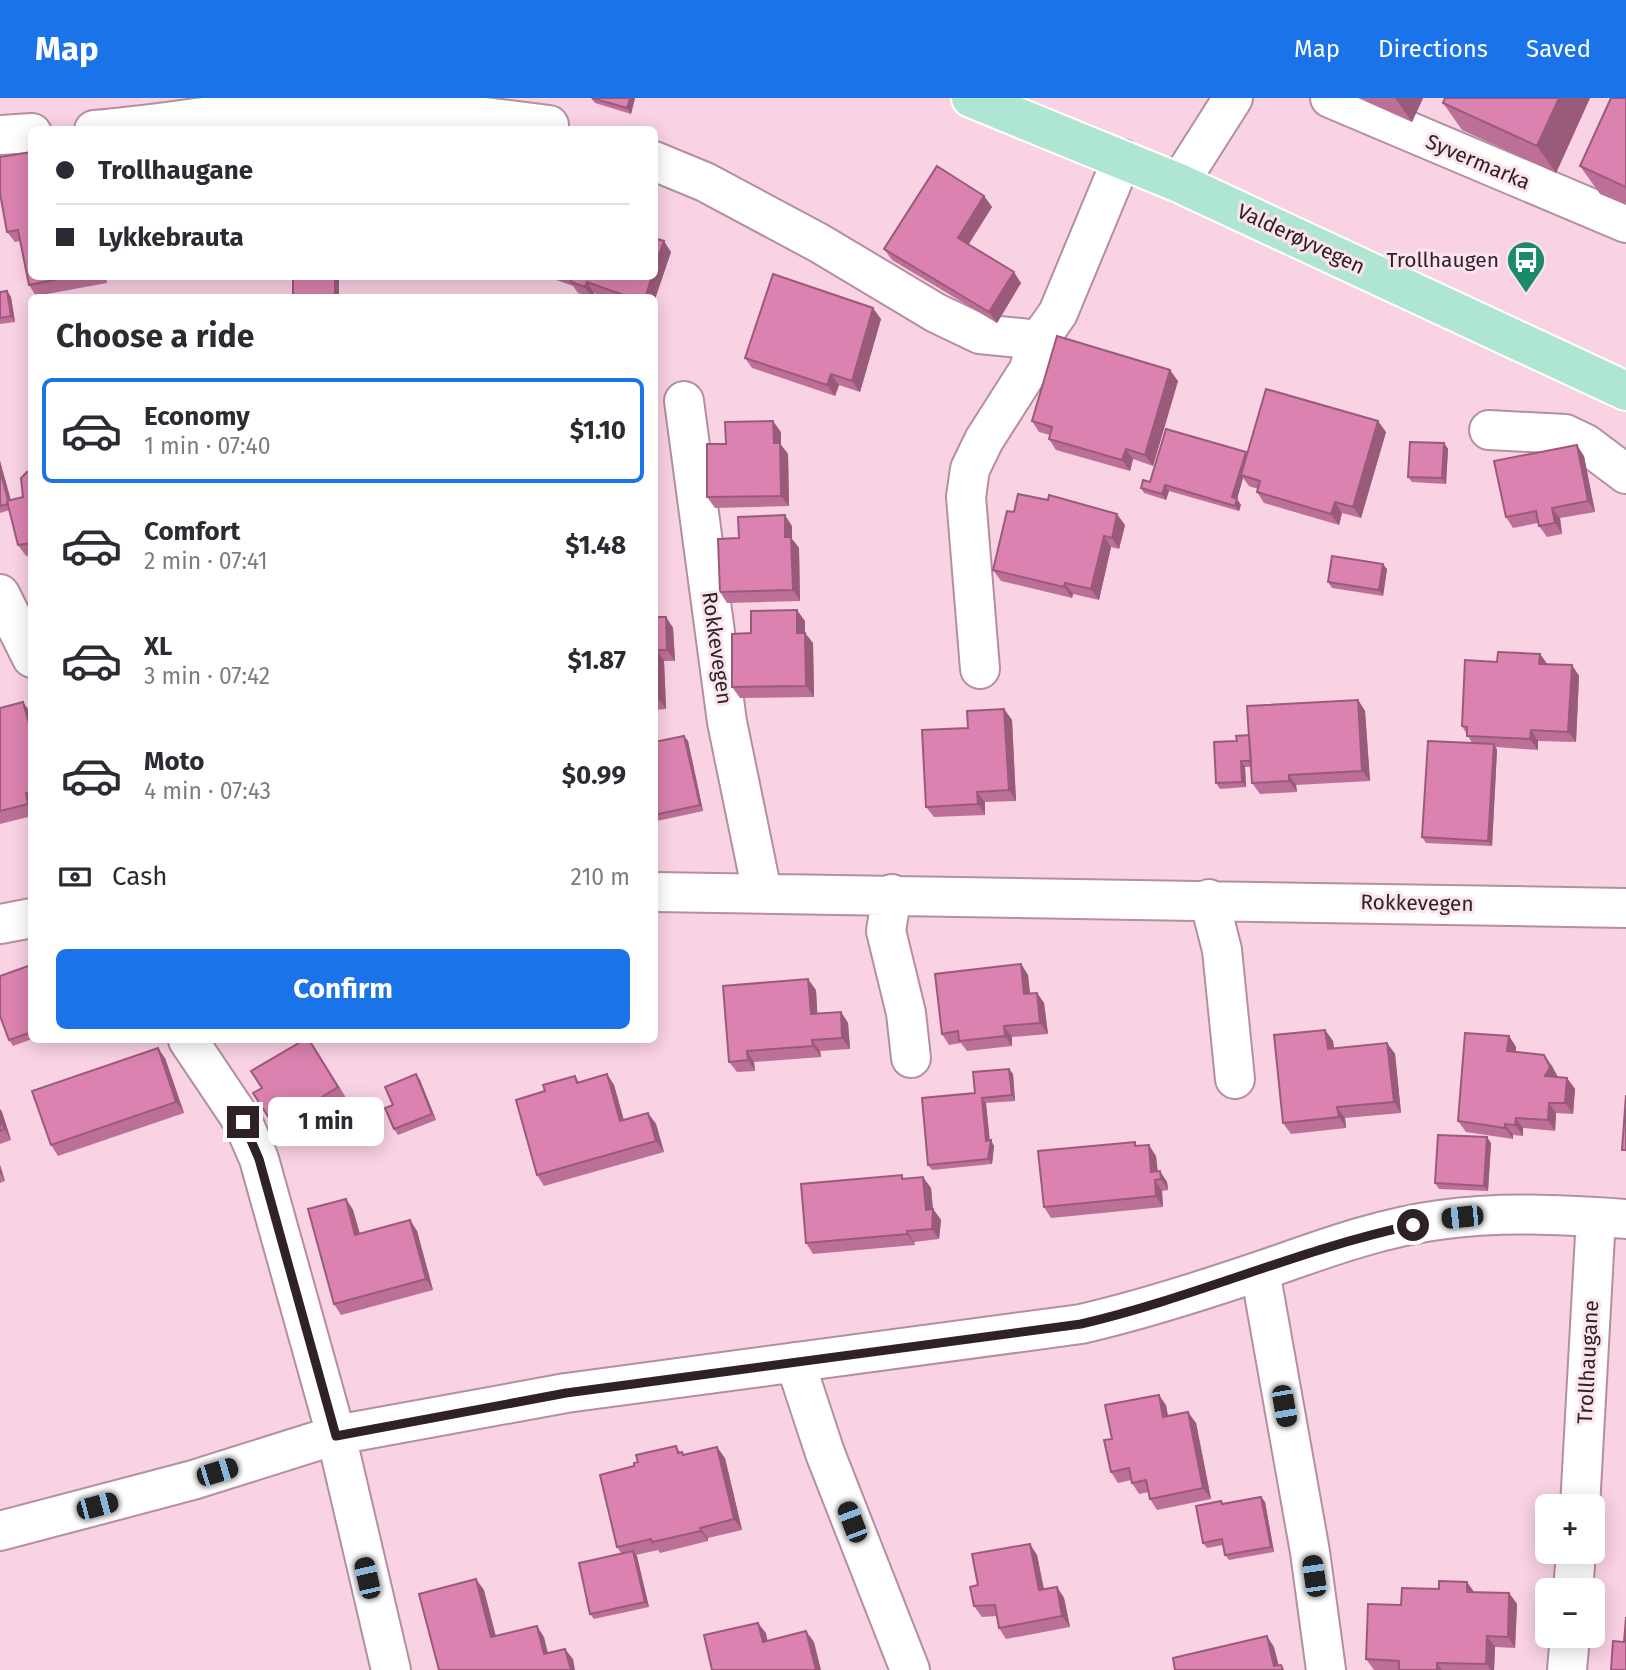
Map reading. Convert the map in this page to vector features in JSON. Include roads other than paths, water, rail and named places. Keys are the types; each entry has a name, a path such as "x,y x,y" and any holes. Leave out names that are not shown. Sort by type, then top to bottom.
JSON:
{"main road":[{"name":"Valderøyvegen","path":"971,98 1179,183 1626,391"}],"street":[{"path":"1179,183 1233,98"},
{"name":"Syvermarka","path":"1330,98 1626,223"},
{"path":"130,126 293,108 361,107 429,110 550,125"},
{"path":"0,135 28,134"},
{"path":"980,669 967,481 984,440 1028,371 1039,340 1058,313 1122,159"},
{"path":"658,163 727,194 819,243 936,313 980,334 1039,340"},
{"name":"Rokkevegen","path":"684,401 727,722 762,892"},
{"path":"1489,430 1565,434 1586,444 1626,474"},
{"path":"0,594 28,650"},
{"name":"Rokkevegen","path":"658,891 1626,908"},
{"path":"892,894 886,931 906,1013 911,1058"},
{"path":"1209,899 1222,950 1235,1079"},
{"path":"0,924 28,919"},
{"path":"190,1043 243,1122 259,1159 336,1436 391,1670"},
{"name":"Trollhaugane","path":"0,1531 193,1480 336,1436 566,1393 1081,1324 1141,1310 1328,1247 1437,1220 1486,1214 1611,1218 1581,1494"},
{"path":"1260,1271 1310,1552 1326,1670"},
{"path":"795,1362 825,1453 910,1670"},
{"path":"1567,1670 1569,1648"}],"place":[{"name":"Trollhaugen","path":"1526,294"}]}
